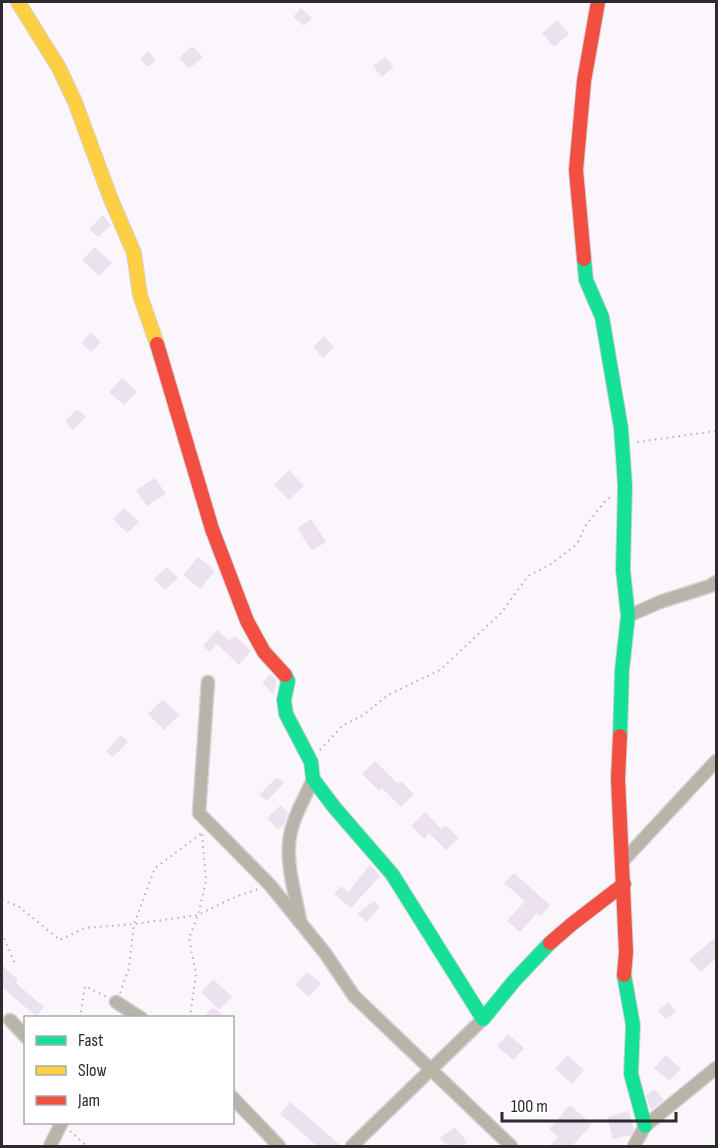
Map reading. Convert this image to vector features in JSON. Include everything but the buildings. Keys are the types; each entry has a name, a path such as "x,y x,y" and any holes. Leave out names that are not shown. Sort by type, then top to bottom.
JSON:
{"street":[{"path":"18,2 59,68 75,102 110,197 134,253 140,295 169,379 212,529 247,621 264,652 286,676 288,681 284,700 286,714 311,762 313,779 392,874 483,1019"},
{"path":"598,2 584,81 576,170 586,280 602,317 622,443 625,487 623,570 628,616 622,670 618,779 626,952 622,965 634,1035 630,1066 633,1087 645,1126"},
{"path":"628,616 717,582"},
{"path":"208,682 199,813 206,829 270,885 325,952 354,996 511,1146"},
{"path":"622,862 717,761"},
{"path":"301,925 292,879 290,834 313,779"},
{"path":"352,1146 483,1019 505,990 572,925 614,895 624,884"},
{"path":"116,1002 139,1016"},
{"path":"10,1020 24,1035"},
{"path":"634,1146 645,1126 717,1068"},
{"path":"234,1099 279,1146"},
{"path":"50,1146 61,1124"}],"path":[{"path":"622,443 717,432"},
{"path":"311,762 342,726 363,715 388,695 440,670 501,613 528,576 551,564 577,544 586,525 606,500 625,487"},
{"path":"190,1016 196,974 189,938 198,915 206,881 206,829 199,813"},
{"path":"80,1016 85,986 116,1002 129,968 134,924 155,868 206,829"},
{"path":"2,900 18,906 60,940 84,928 198,915 230,899 270,885"},
{"path":"2,933 15,964"},
{"path":"63,1124 87,1146"}],"traffic: fast":[{"path":"584,259 586,280 602,317 621,428 625,486 623,570 628,616 622,670 620,736"},
{"path":"285,675 288,681 284,700 286,714 311,762 313,779 392,874 483,1019 514,981 550,943"},
{"path":"624,975 633,1025 631,1074 645,1126"}],"traffic: slow":[{"path":"18,2 59,68 75,102 110,197 134,253 140,295 157,344"}],"traffic: jam":[{"path":"584,259 576,170 584,81 598,2"},
{"path":"157,344 212,529 247,621 264,652 285,675"},
{"path":"620,736 618,779 626,952 624,975"},
{"path":"550,943 624,884"}]}
